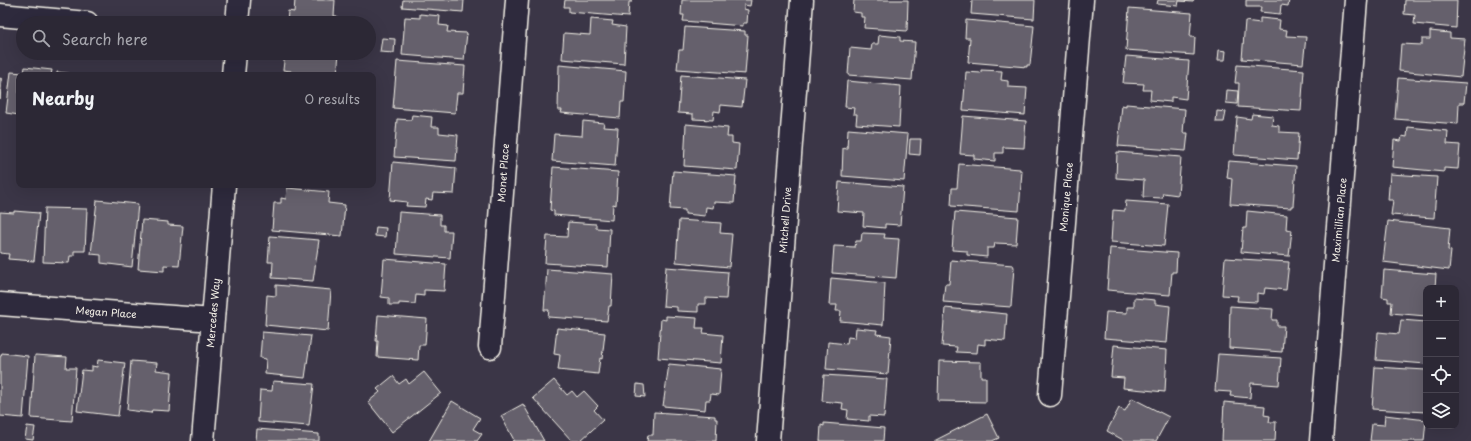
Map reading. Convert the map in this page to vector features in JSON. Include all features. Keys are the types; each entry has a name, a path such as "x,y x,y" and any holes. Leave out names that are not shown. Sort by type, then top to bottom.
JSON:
{"street":[{"path":"238,16 239,0"},
{"name":"Monet Place","path":"490,347 517,0"},
{"name":"Mitchell Drive","path":"768,441 802,0"},
{"name":"Monique Place","path":"1050,395 1082,0"},
{"name":"Maximillian Place","path":"1321,441 1356,0"},
{"path":"0,15 16,16"},
{"path":"233,72 234,60"},
{"name":"Mercedes Way","path":"203,441 224,188"},
{"name":"Megan Place","path":"0,304 213,320"}],"building":[{"path":"295,0 335,0 334,16 288,16 288,11 294,12"},
{"path":"403,0 464,0 463,12 402,7"},
{"path":"565,0 632,0 632,2 629,2 628,17 569,12 569,7 564,7"},
{"path":"682,0 751,0 750,6 744,5 744,9 748,10 747,23 743,23 743,26 683,21 684,15 681,15"},
{"path":"854,0 908,0 907,31 864,28 865,17 861,17 861,13 853,12"},
{"path":"972,0 1035,0 1034,19 971,14"},
{"path":"1158,0 1194,0 1193,2 1179,1 1178,6 1157,4"},
{"path":"1246,0 1289,0 1288,6 1281,5 1280,14 1260,12 1261,7 1246,7"},
{"path":"1405,0 1457,0 1456,28 1414,24 1415,15 1404,14"},
{"path":"1129,8 1192,13 1190,37 1195,37 1194,55 1126,50"},
{"path":"420,14 440,16 439,25 448,26 447,32 467,33 464,60 402,55 405,17 420,18"},
{"path":"1260,18 1280,20 1279,29 1287,30 1286,36 1306,37 1303,64 1242,59 1245,21 1260,23"},
{"path":"591,19 613,21 612,25 626,27 624,64 562,59 564,33 590,35"},
{"path":"966,20 1034,26 1030,65 1027,65 1027,67 968,62 970,38 965,38"},
{"path":"685,27 745,31 745,35 748,35 745,74 677,69 679,50 683,50"},
{"path":"1430,31 1450,33 1450,38 1465,39 1461,77 1399,71 1401,44 1422,45 1422,39 1430,39"},
{"path":"879,35 900,37 900,41 915,42 912,80 848,75 850,48 871,50 872,44 878,44"},
{"path":"382,38 395,39 394,53 380,52"},
{"path":"1219,50 1226,51 1225,60 1218,60"},
{"path":"1126,56 1189,61 1186,99 1171,97 1171,102 1150,100 1151,90 1143,90 1144,84 1123,83"},
{"path":"284,60 338,60 337,72 291,72 283,70"},
{"path":"397,61 465,66 463,93 457,93 455,113 393,108"},
{"path":"559,65 626,71 624,102 621,102 620,118 561,113 562,110 558,110"},
{"path":"1237,65 1304,70 1301,111 1238,107 1239,83 1235,83"},
{"path":"25,67 52,70 52,72 24,72"},
{"path":"981,70 1002,71 1001,80 1008,81 1008,87 1027,88 1025,115 963,110 966,72 981,73"},
{"path":"11,72 16,72 16,115 6,113"},
{"path":"681,75 745,80 742,107 721,105 720,112 714,111 713,120 693,119 693,114 678,113"},
{"path":"0,78 2,79 0,99"},
{"path":"1398,78 1466,83 1464,103 1459,103 1458,124 1395,119"},
{"path":"847,81 901,86 899,127 856,124 857,114 853,114 854,108 845,107"},
{"path":"1227,90 1238,91 1237,104 1226,103"},
{"path":"1126,104 1185,109 1183,133 1188,133 1186,151 1118,146 1122,105 1126,106"},
{"path":"1217,111 1226,112 1224,122 1216,122"},
{"path":"1252,114 1273,116 1272,125 1279,126 1279,132 1299,133 1297,160 1234,155 1237,117 1251,119"},
{"path":"412,115 432,117 431,127 439,127 439,133 458,135 456,161 394,157 397,119 411,120"},
{"path":"963,116 1026,121 1024,148 1003,147 1003,153 995,153 995,161 974,159 974,155 960,154"},
{"path":"583,121 604,123 603,127 618,128 615,166 552,161 554,134 582,136"},
{"path":"686,124 728,128 727,137 732,137 732,143 739,144 737,170 684,166"},
{"path":"1408,127 1448,131 1447,144 1460,145 1458,169 1444,168 1444,172 1392,167 1394,140 1401,141 1402,136 1407,137"},
{"path":"848,129 908,134 904,181 842,176 843,148 847,149"},
{"path":"910,139 921,139 920,155 909,154"},
{"path":"1117,152 1181,157 1178,195 1163,193 1162,198 1143,197 1144,180 1116,178"},
{"path":"1229,161 1296,166 1293,206 1291,206 1291,208 1230,204 1232,179 1227,178"},
{"path":"393,162 456,168 454,194 433,193 432,200 426,199 425,207 406,206 407,202 390,200"},
{"path":"959,164 1020,169 1020,171 1022,171 1019,211 951,206 952,188 957,188"},
{"path":"553,167 618,172 616,205 613,204 612,220 554,215 554,211 550,210"},
{"path":"673,171 736,176 734,203 714,202 713,208 706,207 705,216 685,214 685,210 670,209"},
{"path":"1390,174 1437,177 1434,218 1391,215 1393,200 1388,200"},
{"path":"839,182 903,187 900,225 885,224 885,228 863,226 864,213 837,211"},
{"path":"287,188 329,192 328,203 345,205 342,236 272,230 274,203 281,203 281,198 286,199"},
{"path":"97,200 138,204 132,267 101,263 101,255 91,254"},
{"path":"1126,201 1168,204 1164,246 1111,242 1113,210 1125,211"},
{"path":"45,208 87,209 85,251 74,251 74,256 70,256 69,263 43,262"},
{"path":"14,211 39,213 34,261 8,259 9,254 0,253 0,212 14,213"},
{"path":"1247,211 1287,215 1286,229 1292,230 1289,256 1241,252 1243,228 1246,228"},
{"path":"399,212 440,215 440,225 444,225 444,231 452,231 450,258 396,254"},
{"path":"955,212 1018,217 1016,244 995,243 994,248 987,248 987,257 967,255 967,251 952,250"},
{"path":"142,220 168,222 168,225 183,226 179,266 164,265 164,271 138,269"},
{"path":"679,220 721,223 720,233 732,234 729,267 676,262"},
{"path":"1388,221 1450,228 1448,250 1451,251 1449,270 1383,262"},
{"path":"568,222 596,224 596,228 610,229 608,267 545,263 547,236 567,237"},
{"path":"376,227 386,228 385,237 375,236"},
{"path":"862,233 885,234 884,238 899,239 896,278 832,273 834,246 855,247 856,241 861,241"},
{"path":"270,236 319,240 313,281 272,278 273,262 268,262"},
{"path":"1110,248 1177,253 1176,272 1172,272 1170,295 1107,290"},
{"path":"1225,258 1289,262 1286,290 1265,288 1264,294 1257,293 1257,302 1237,301 1238,296 1222,295"},
{"path":"384,259 446,264 444,291 424,290 424,296 416,295 415,304 399,303 399,305 389,305 389,298 381,297"},
{"path":"951,260 1013,265 1011,307 943,302 945,284 949,284"},
{"path":"666,267 728,272 726,299 706,298 706,304 698,304 698,312 677,311 677,307 663,306"},
{"path":"547,269 613,274 611,306 609,306 607,321 548,317 549,310 544,310"},
{"path":"1384,270 1436,274 1435,285 1423,285 1423,316 1391,313 1392,302 1388,302 1388,298 1382,297"},
{"path":"831,278 885,283 883,325 840,321 841,311 836,311 837,305 829,305"},
{"path":"276,285 331,290 328,331 265,325 267,295 276,296"},
{"path":"1134,298 1155,300 1155,304 1170,306 1167,343 1104,338 1106,312 1127,313 1127,307 1134,307"},
{"path":"1230,306 1273,309 1272,320 1277,320 1277,326 1284,326 1282,352 1229,348"},
{"path":"945,308 1007,314 1005,341 985,339 985,345 978,344 977,353 956,352 957,347 942,346"},
{"path":"378,315 427,319 425,345 419,345 418,360 377,357 378,341 376,341"},
{"path":"666,316 697,318 696,328 704,328 703,333 723,335 721,363 658,358 661,319 666,320"},
{"path":"1401,320 1423,322 1423,364 1376,360 1378,332 1399,334"},
{"path":"557,328 605,333 602,359 600,358 598,374 558,370 560,355 554,354"},
{"path":"856,328 877,330 876,334 891,336 888,374 826,369 828,342 847,344 848,337 855,338"},
{"path":"262,332 311,336 305,378 265,374 266,359 260,358"},
{"path":"1114,345 1167,350 1165,392 1123,388 1124,378 1111,377"},
{"path":"2,353 28,356 23,418 0,416 0,358"},
{"path":"1218,354 1281,358 1279,385 1251,383 1250,398 1230,396 1231,392 1215,391"},
{"path":"35,355 67,357 66,368 76,368 72,421 31,418"},
{"path":"98,360 125,363 118,416 77,411 82,370 92,371 92,366 97,367"},
{"path":"131,361 157,363 156,370 172,372 169,411 152,410 151,413 127,410"},
{"path":"939,361 981,362 981,377 986,377 986,402 938,401"},
{"path":"669,364 721,369 719,395 711,394 710,400 706,400 705,410 663,406"},
{"path":"1375,367 1423,370 1423,412 1372,409"},
{"path":"424,372 441,393 392,432 368,402 380,392 377,389 393,376 399,384 406,379 409,384"},
{"path":"824,375 887,379 884,417 869,416 869,421 847,419 848,410 842,409 843,403 822,401"},
{"path":"554,380 567,395 572,391 577,397 584,391 598,406 594,410 603,420 580,441 572,441 533,398"},
{"path":"273,381 314,384 309,426 258,422 260,390 272,391"},
{"path":"637,384 644,385 645,397 636,396"},
{"path":"1132,398 1169,417 1156,441 1125,441 1107,431 1119,408 1125,411"},
{"path":"452,401 480,418 473,429 482,434 477,441 429,441"},
{"path":"1224,402 1265,406 1264,415 1270,416 1269,422 1276,422 1275,441 1222,441"},
{"path":"523,404 544,441 512,441 514,440 501,416"},
{"path":"654,412 715,416 715,419 717,419 716,441 647,441 648,435 653,435"},
{"path":"987,414 999,438 992,441 934,441"},
{"path":"1385,415 1423,420 1423,429 1425,429 1424,441 1370,441 1372,424 1384,425"},
{"path":"824,423 884,428 883,441 820,441 821,425 824,426"},
{"path":"27,426 35,427 33,440 25,439"},
{"path":"257,429 319,434 319,441 256,441"}]}
